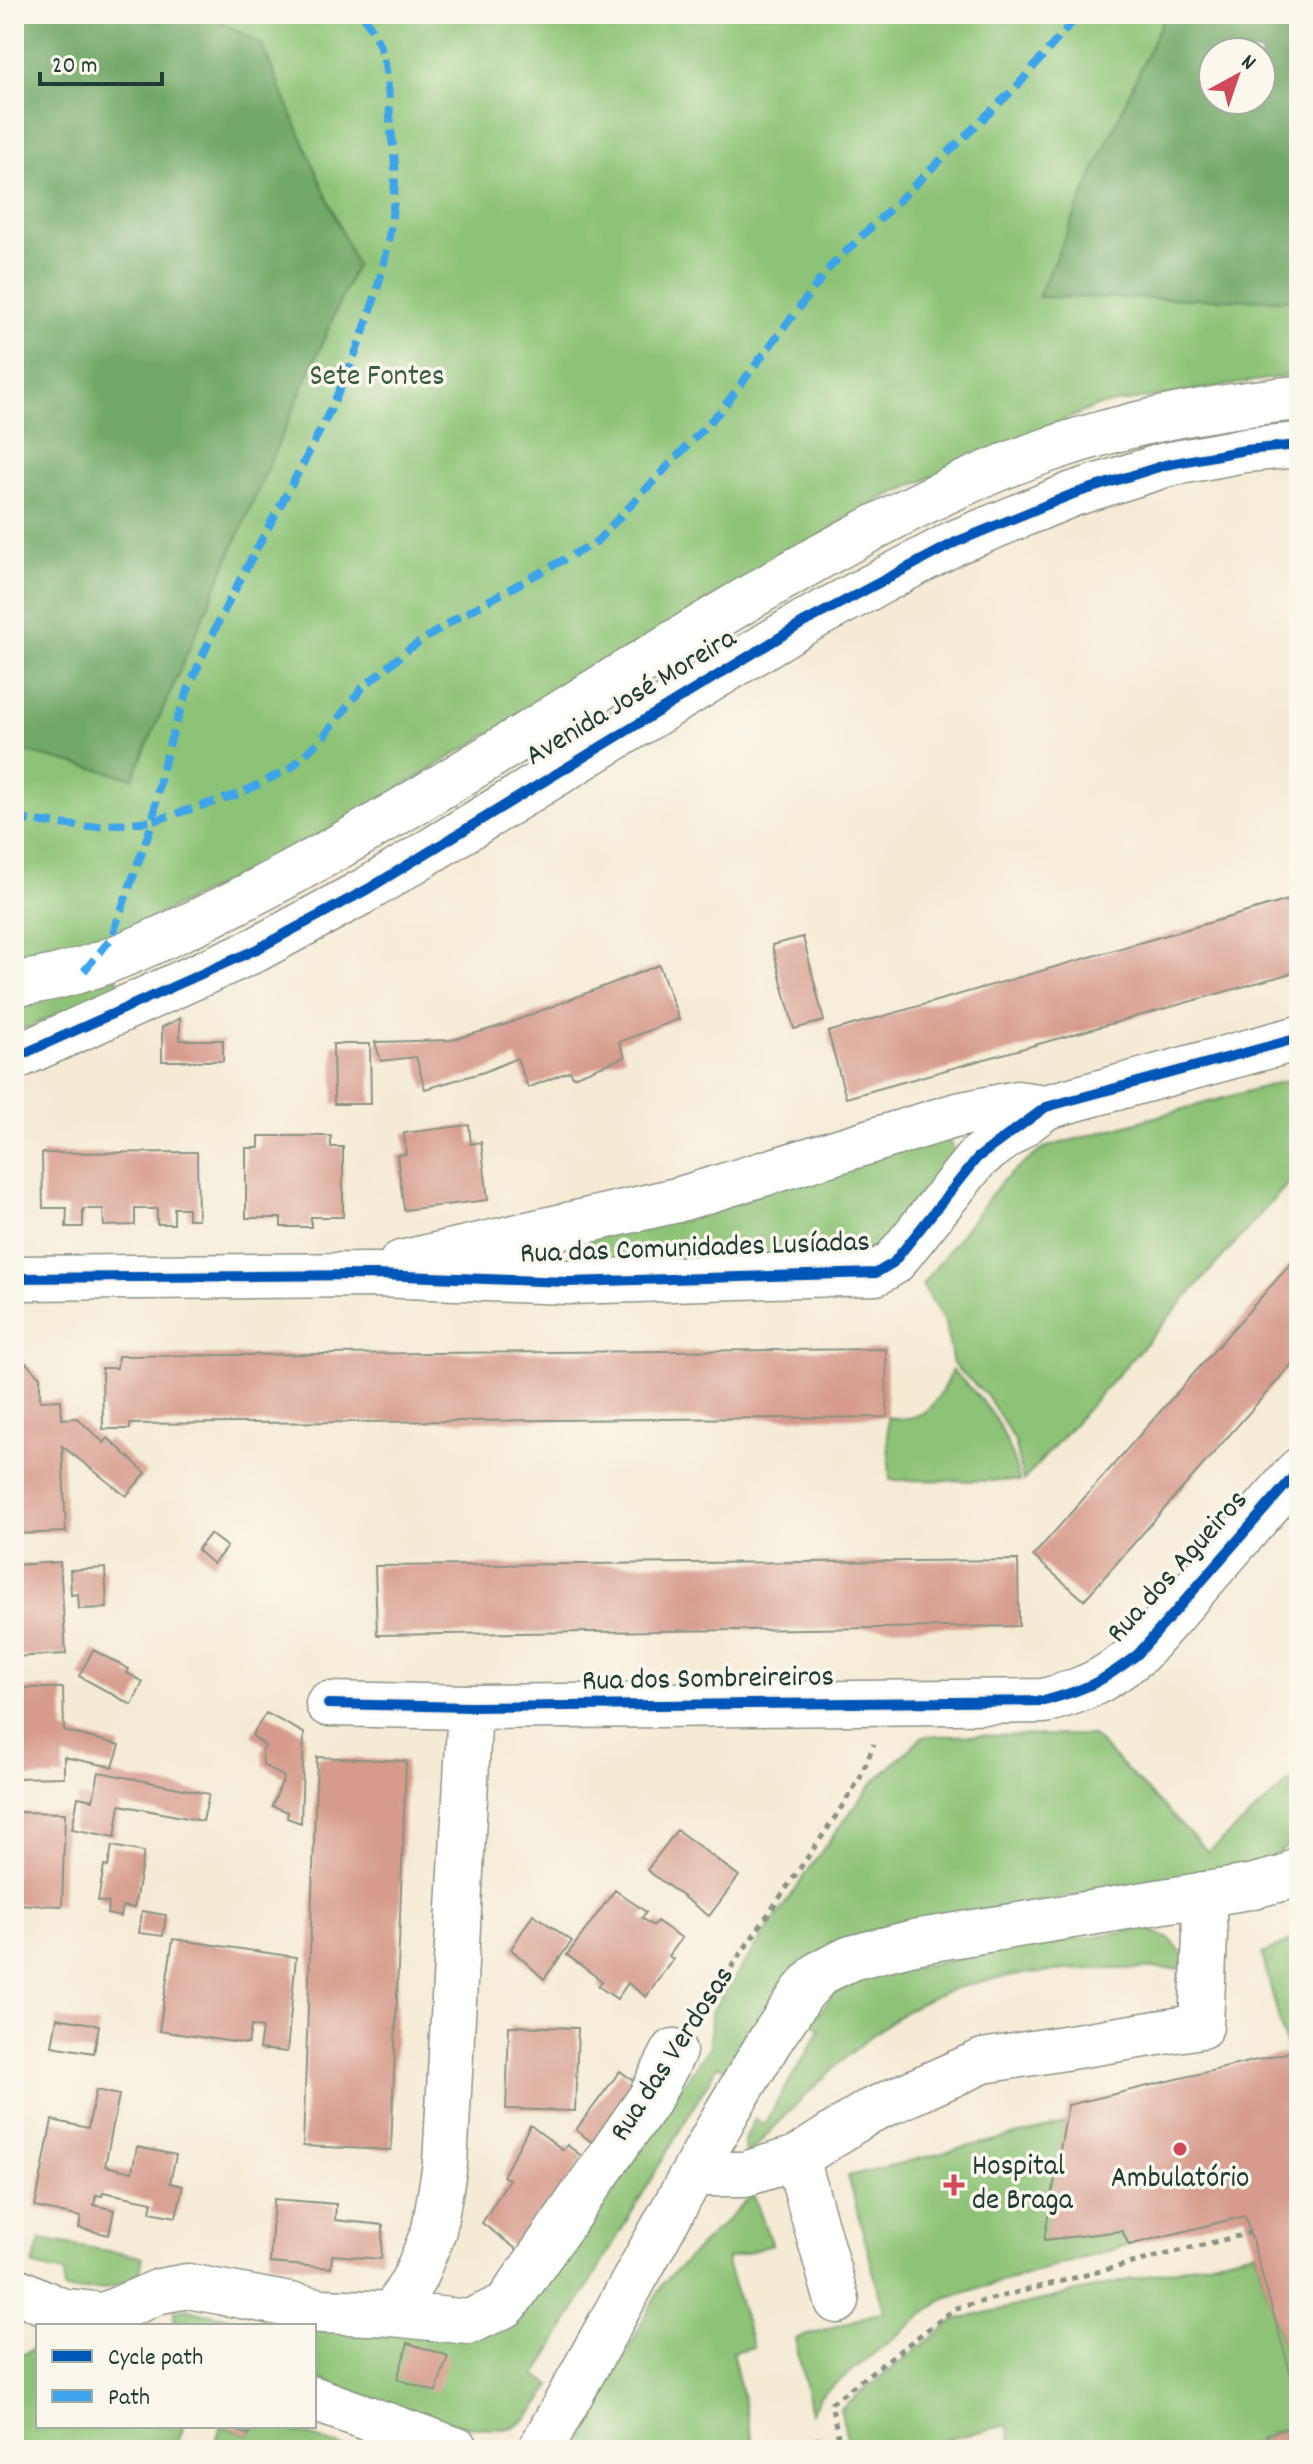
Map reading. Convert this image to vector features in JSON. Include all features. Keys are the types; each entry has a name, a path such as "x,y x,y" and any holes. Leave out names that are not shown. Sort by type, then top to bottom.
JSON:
{"street":[{"name":"Avenida José Moreira","path":"14,984 84,971 251,897 439,789 746,599 911,508 1014,462 1095,436 1220,407 1299,398"},
{"name":"Avenida José Moreira","path":"14,1058 257,949 368,889 779,637 956,542 1034,508 1152,469 1245,450 1299,445"},
{"name":"Rua das Comunidades Lusíadas","path":"14,1278 376,1275 568,1282 876,1273 893,1263 977,1158 1046,1107 1299,1038"},
{"name":"Rua das Comunidades Lusíadas","path":"376,1275 406,1261 677,1200 957,1115 1017,1103 1046,1107"},
{"path":"957,1115 977,1158"},
{"name":"Rua das Comunidades Lusíadas","path":"560,1226 568,1282"},
{"name":"Rua dos Agueiros","path":"1087,1689 1138,1654 1299,1470"},
{"name":"Rua dos Sombreireiros","path":"328,1704 470,1707 1044,1701 1087,1689"},
{"path":"393,2314 415,2277 434,2230 445,2164 470,1707"},
{"path":"540,2450 771,2039 820,1973 851,1958 914,1942 1203,1894 1289,1877 1299,1869"},
{"path":"694,2174 745,2174 797,2158 868,2112 983,2061 1201,2026 1205,1935 1203,1894"},
{"name":"Rua das Verdosas","path":"15,2312 60,2310 113,2320 160,2291 188,2286 322,2311 469,2322 506,2305 650,2098 674,2051"},
{"path":"797,2158 837,2301"},
{"path":"316,2400 457,2450"}],"path":[{"path":"841,2450 831,2403 956,2308 1250,2233"}],"green space":[{"name":"Sete Fontes","path":"14,14 1299,14 1299,374 1097,406 881,499 336,826 111,939 31,961 14,958"},
{"path":"14,14 207,14 262,45 356,265 133,778 14,749"},
{"path":"1165,14 1299,14 1299,300 1038,297"},
{"path":"116,977 122,986 14,1034 14,1003"},
{"path":"1299,1077 1299,1171 1023,1481 1015,1441 988,1397 953,1364 945,1323 922,1285 1002,1181 1044,1148"},
{"path":"939,1134 953,1146 958,1163 867,1259 580,1265 576,1251 581,1236"},
{"path":"952,1370 996,1420 1019,1481 890,1480 887,1417 900,1419 921,1414 936,1401"},
{"path":"1092,1735 1208,1852 1299,1774 1299,1835 1277,1855 1225,1873 902,1922 831,1943 733,2074 718,2065 536,2376 552,2385 521,2423 498,2429 446,2421 316,2378 316,2330 510,2324 710,2046 711,2012 823,1849 871,1785 923,1736"},
{"path":"1146,1928 1171,1940 1185,1958 1182,1969 1031,1973 958,1988 923,2002 891,2021 853,2052 747,2155 745,2141 755,2119 764,2124 821,2029 811,2023 834,1994 860,1978 994,1952"},
{"path":"1299,1929 1299,2044 1286,2047 1262,1954 1287,1943"},
{"path":"1065,2123 1045,2240 1122,2231 1129,2245 945,2298 821,2395 811,2413 795,2339 884,2311 848,2176"},
{"path":"753,2194 772,2245 726,2259 753,2347 732,2352 755,2450 578,2450 663,2283"},
{"path":"40,2239 143,2257 140,2272 122,2283 104,2288 64,2290 65,2273 33,2266"},
{"path":"1255,2251 1299,2401 1299,2425 1268,2433 1268,2439 1225,2450 1014,2450 1007,2425 916,2447 916,2450 850,2450 840,2409 955,2320"},
{"path":"184,2309 267,2324 177,2324 174,2310"},
{"path":"36,2347 36,2428 183,2428 175,2450 14,2450 14,2359"},
{"path":"220,2428 249,2435 251,2428 284,2428 352,2450 213,2450"},
{"path":"820,2437 824,2450 769,2450"}],"building":[{"path":"1299,897 1299,971 846,1098 828,1032"},
{"path":"803,937 824,1021 794,1029 772,945"},
{"path":"659,965 679,1019 619,1042 625,1057 573,1077 570,1071 528,1088 517,1058 484,1072 425,1089 416,1057 381,1061 375,1042 452,1040 504,1025"},
{"path":"180,1018 180,1040 223,1040 223,1061 162,1061 162,1027"},
{"path":"333,1044 370,1044 371,1104 334,1104"},
{"path":"469,1125 471,1144 481,1142 488,1200 404,1210 397,1155 406,1154 404,1133"},
{"path":"259,1136 331,1136 331,1147 343,1147 343,1217 311,1217 311,1227 281,1227 281,1218 246,1218 246,1148 259,1148"},
{"path":"197,1152 198,1219 188,1219 188,1208 174,1208 174,1224 157,1224 157,1209 135,1209 135,1225 104,1226 103,1209 83,1209 83,1227 66,1227 67,1208 43,1208 42,1153"},
{"path":"1299,1254 1299,1356 1084,1600 1033,1556"},
{"path":"886,1349 887,1417 130,1424 130,1429 103,1429 102,1368 117,1368 118,1356"},
{"path":"14,1363 26,1363 40,1377 40,1401 61,1400 62,1419 77,1418 104,1443 108,1438 146,1473 126,1496 62,1446 66,1532 14,1534"},
{"path":"210,1534 227,1547 213,1564 197,1550"},
{"path":"1018,1560 1019,1626 377,1635 375,1566"},
{"path":"60,1562 66,1654 14,1657 14,1565"},
{"path":"105,1568 107,1608 79,1609 78,1594 71,1595 70,1570"},
{"path":"93,1650 129,1669 127,1673 143,1682 132,1705 79,1676"},
{"path":"14,1688 63,1688 64,1731 120,1745 113,1767 64,1757 64,1777 14,1778"},
{"path":"266,1713 304,1733 301,1823 287,1818 288,1812 272,1806 284,1777 263,1765 262,1751 265,1746 252,1735"},
{"path":"317,1757 406,1761 391,2150 303,2146"},
{"path":"99,1772 209,1794 203,1821 120,1805 115,1837 72,1829 78,1797 93,1800"},
{"path":"14,1812 65,1813 62,1906 14,1904"},
{"path":"677,1830 739,1876 709,1916 647,1870"},
{"path":"112,1846 144,1852 134,1908 123,1906 121,1917 107,1914 109,1903 98,1901 104,1866 108,1867"},
{"path":"615,1890 646,1912 642,1918 653,1926 657,1921 682,1938 669,1956 673,1959 646,1997 628,1983 617,1999 598,1986 602,1981 567,1955"},
{"path":"142,1911 166,1915 163,1936 139,1933"},
{"path":"533,1914 572,1941 544,1979 511,1949"},
{"path":"173,1939 296,1957 287,2052 259,2049 262,2028 251,2026 248,2044 159,2031"},
{"path":"57,2018 99,2025 94,2053 52,2046"},
{"path":"509,2026 578,2028 575,2111 506,2109"},
{"name":"Ambulatório","path":"1299,2050 1298,2399 1245,2216 1129,2245 1122,2231 1044,2240 1068,2105"},
{"path":"620,2071 642,2087 598,2147 576,2130"},
{"path":"96,2090 119,2095 105,2166 132,2172 137,2147 176,2155 170,2183 183,2186 176,2217 150,2212 152,2202 103,2192 102,2196 96,2195 94,2205 114,2210 109,2235 79,2228 81,2217 35,2207 52,2120 88,2128"},
{"path":"530,2125 563,2150 567,2145 583,2157 524,2255 482,2223 509,2179 503,2176"},
{"path":"274,2199 336,2204 335,2220 383,2225 381,2259 332,2255 331,2268 270,2263"},
{"path":"408,2343 448,2356 436,2392 397,2379"},
{"path":"1299,2425 1299,2450 1260,2450 1258,2442 1268,2439 1267,2434"},
{"path":"230,2428 251,2428 249,2435"}],"marked path":[{"path":"14,819 88,827 153,821 172,737 202,657 322,426 358,347 383,265 395,161 384,61 363,14"},
{"path":"84,971 111,939 153,821 239,794 291,768 325,735 363,687 409,649 457,618 596,542 722,409 830,267 1018,85 1079,14"}],"cycle path":[{"path":"14,1058 257,949 368,889 803,623 956,542 1073,494 1165,465 1245,450 1299,445"},
{"path":"14,1278 376,1275 568,1282 876,1273 893,1263 977,1158 1046,1107 1299,1038"},
{"path":"328,1704 470,1707 1044,1701 1094,1684 1138,1654 1299,1470"}],"place":[{"name":"Ambulatório","path":"1180,2149"},
{"name":"Hospital de Braga","path":"954,2185"}]}
